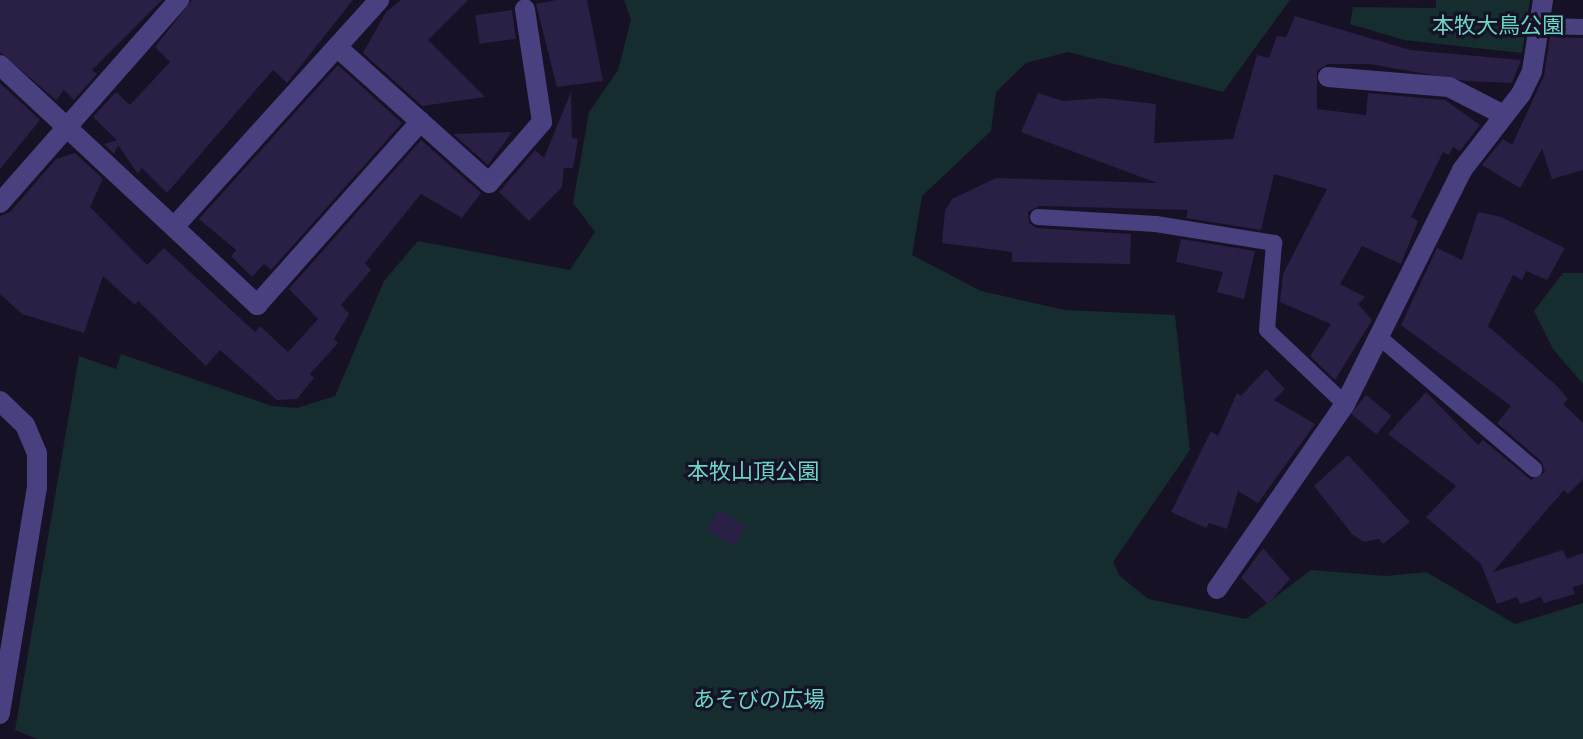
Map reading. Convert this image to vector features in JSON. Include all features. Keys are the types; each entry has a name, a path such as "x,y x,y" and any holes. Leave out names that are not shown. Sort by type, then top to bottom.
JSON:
{"street":[{"path":"0,203 179,0"},
{"path":"174,227 379,0"},
{"path":"1217,589 1345,404 1462,170 1502,114 1521,94 1532,71 1543,0"},
{"path":"337,47 489,183 542,122 526,4"},
{"path":"0,65 257,305 421,121"},
{"path":"1328,77 1449,87 1502,114"},
{"path":"0,714 37,487 37,453 6,405"}],"lane":[{"path":"1540,26 1583,27"},
{"path":"1038,217 1156,224 1274,243 1267,330 1345,404"},
{"path":"1379,337 1401,350 1534,469"}],"green space":[{"name":"本牧山頂公園","path":"624,0 1290,0 1223,92 1068,52 1026,63 996,92 991,131 922,196 912,255 981,291 1065,310 1175,315 1190,450 1113,562 1120,576 1148,599 1246,619 1311,570 1386,576 1426,572 1515,624 1583,603 1583,739 37,739 15,730 79,356 116,369 121,354 272,406 297,408 335,396 384,281 418,241 570,270 595,232 573,203 589,112 618,70 631,19"},
{"name":"本牧大鳥公園","path":"1436,0 1530,0 1522,53 1404,40 1350,24 1353,7 1436,8"},
{"path":"1563,273 1583,273 1583,384 1553,349 1534,311"}],"building":[{"path":"0,0 162,0 92,70 97,74 74,100 64,90 56,100 0,52"},
{"path":"192,0 353,0 287,83 273,70 167,193 142,168 138,174 118,145 114,154 104,144 117,140 93,117 116,92 130,105 170,62 155,47"},
{"path":"401,0 468,0 428,40 485,97 422,106 363,53 386,12"},
{"path":"556,0 587,0 603,81 557,87 536,4"},
{"path":"512,10 516,39 479,44 475,15"},
{"path":"1295,16 1410,50 1521,60 1512,83 1465,81 1370,64 1328,64 1317,70 1317,109 1366,115 1368,93 1445,100 1480,125 1460,151 1453,147 1449,155 1443,152 1411,217 1418,221 1401,264 1362,246 1340,284 1365,297 1358,304 1372,320 1335,380 1310,356 1331,324 1280,302 1283,274 1327,189 1274,174 1261,230 1186,218 1188,210 1039,206 1028,212 1029,223 1037,228 1131,234 1130,264 1012,262 1012,252 942,243 945,211 952,199 996,178 1157,183 1021,132 1038,93 1063,101 1103,98 1156,104 1154,143 1233,139 1257,55 1269,58 1277,36 1286,37"},
{"path":"1550,37 1583,38 1583,170 1552,179 1542,149 1520,188 1482,165 1503,139 1512,145 1544,76"},
{"path":"338,65 402,123 271,270 264,264 252,277 231,256 236,250 199,219"},
{"path":"0,83 40,120 0,169"},
{"path":"571,92 572,138 578,139 573,168 564,168 562,187 529,221 499,192 535,150 544,158"},
{"path":"512,132 488,165 453,134"},
{"path":"421,140 481,193 462,218 421,194 365,263 371,270 341,305 349,314 334,339 338,343 310,374 314,378 297,399 277,400 220,350 206,366 138,301 135,305 103,276 84,333 22,314 0,294 0,216 10,212 56,159 75,153 103,179 90,207 147,265 164,248 255,332 260,326 288,352 318,319 289,289"},
{"path":"1478,212 1501,217 1565,248 1547,280 1526,271 1522,280 1513,275 1488,326 1557,386 1568,399 1563,404 1583,423 1583,479 1568,494 1564,490 1493,572 1563,550 1567,559 1583,553 1583,584 1573,587 1575,594 1544,603 1541,597 1520,604 1517,597 1497,604 1481,564 1426,517 1456,486 1388,434 1426,392 1478,445 1483,440 1531,480 1545,472 1541,461 1497,423 1511,406 1401,325 1437,248 1462,260"},
{"path":"1181,239 1255,251 1244,299 1217,292 1223,272 1176,262"},
{"path":"1266,369 1285,389 1274,400 1315,424 1258,503 1238,491 1227,529 1209,523 1206,528 1171,512 1211,431 1218,436 1237,393 1241,396"},
{"path":"1366,395 1392,416 1377,434 1351,414"},
{"path":"1348,455 1410,522 1383,544 1379,539 1364,542 1352,534 1314,486"},
{"path":"719,509 747,527 734,547 706,529"},
{"path":"1263,548 1290,579 1268,604 1241,578"}],"park label":[{"name":"あそびの広場","path":"759,699"}]}
